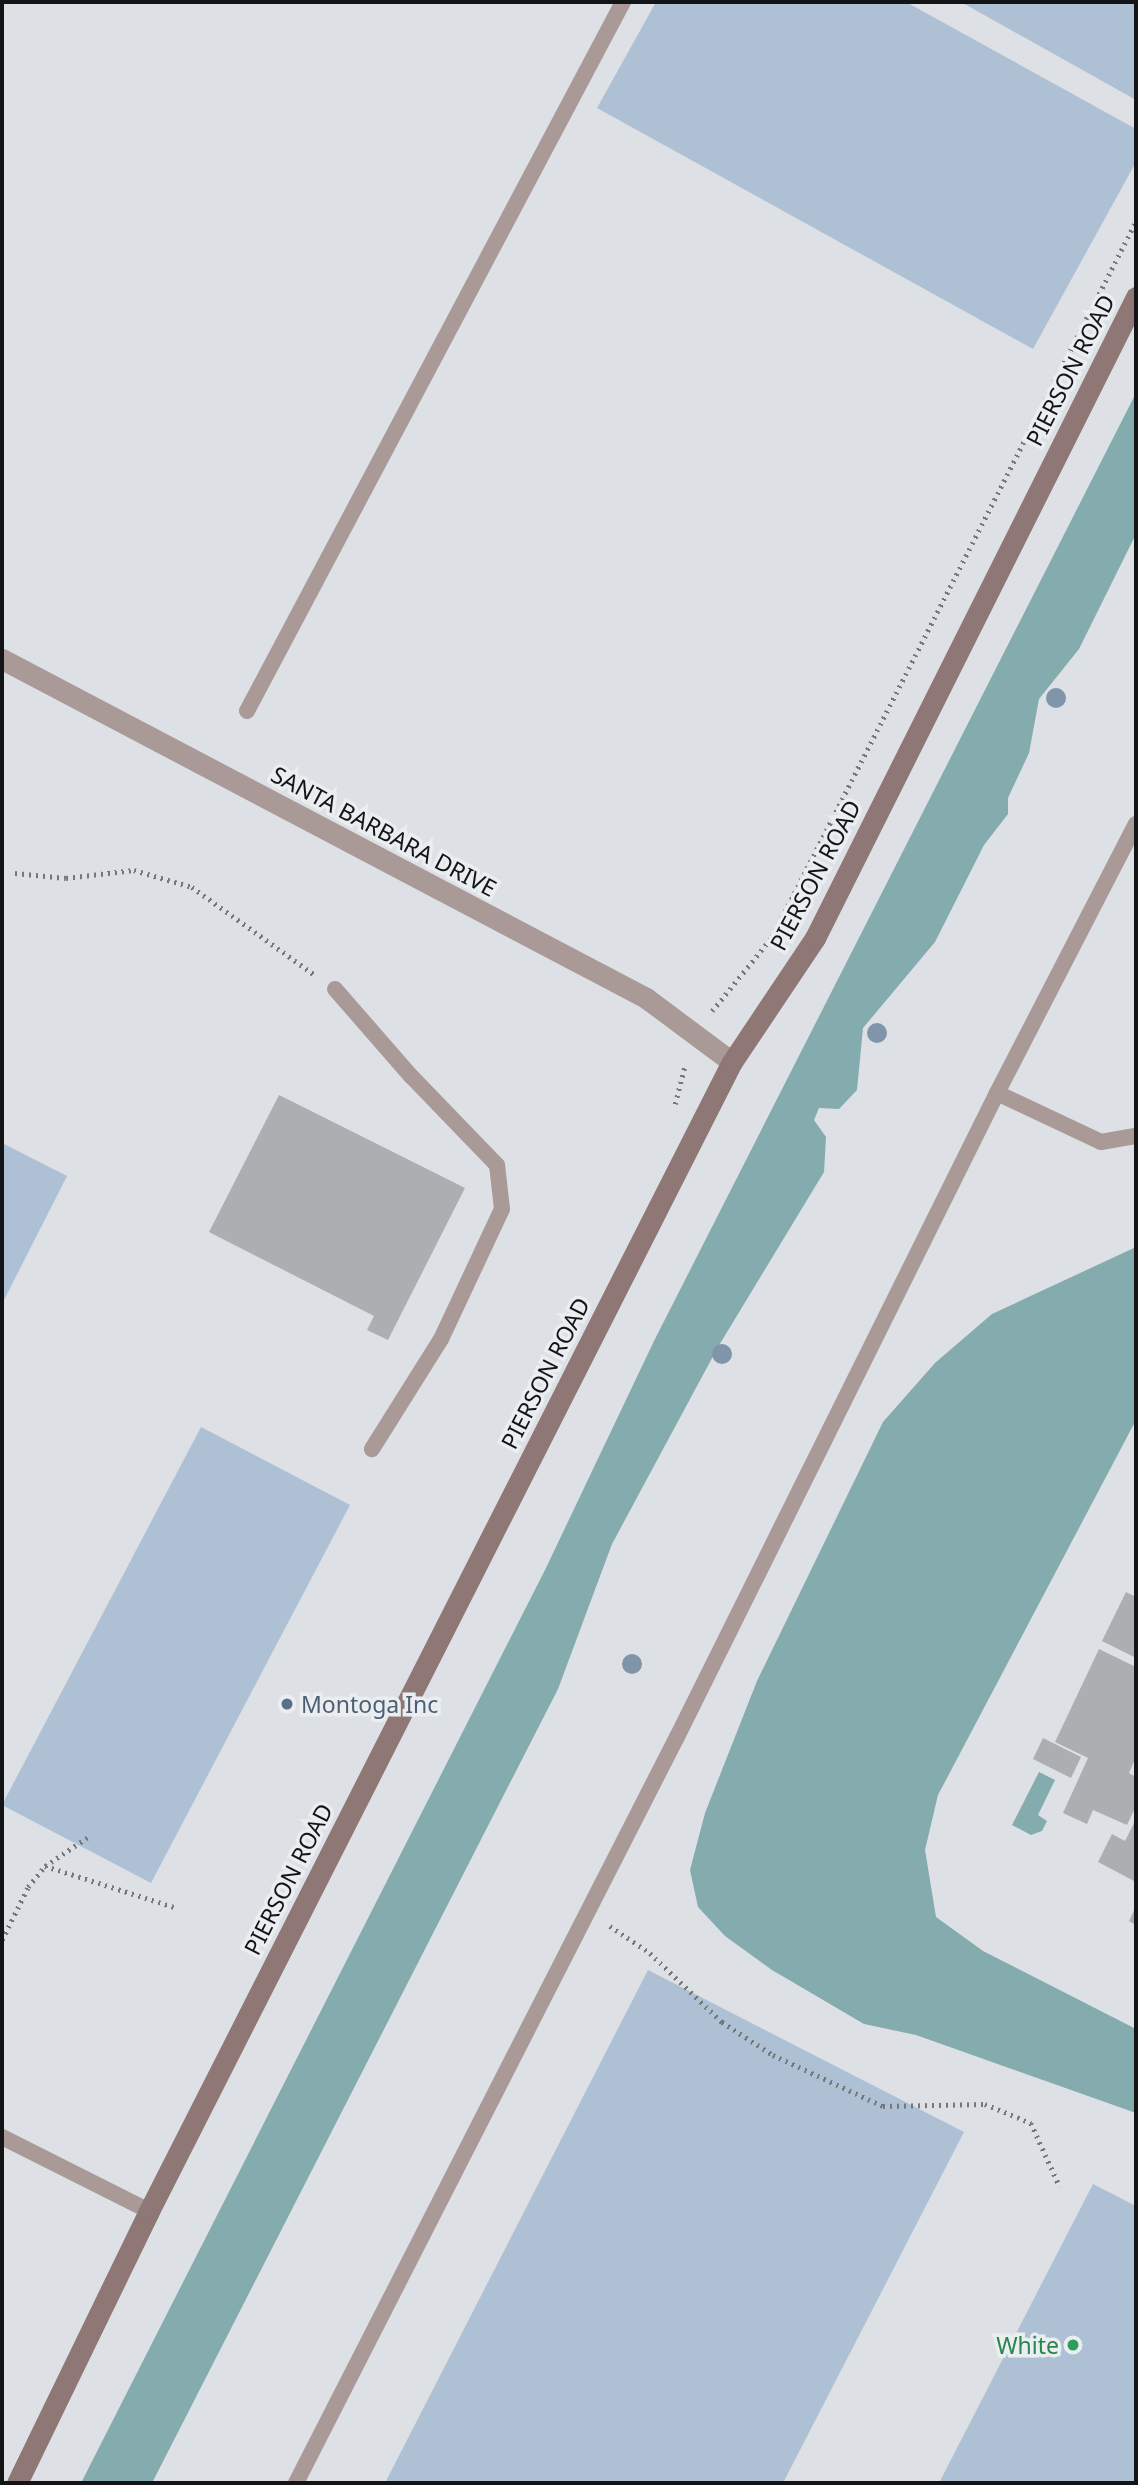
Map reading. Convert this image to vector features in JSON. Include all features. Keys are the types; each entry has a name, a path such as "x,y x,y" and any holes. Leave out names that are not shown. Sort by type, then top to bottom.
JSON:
{"street":[{"name":"PIERSON ROAD","path":"17,2483 149,2211 732,1062 815,938 1136,297"},
{"name":"SANTA BARBARA DRIVE","path":"2,659 646,999 732,1062"}],"lane":[{"path":"247,711 623,2"},
{"path":"296,2483 589,1911 997,1093 1136,824"},
{"path":"335,989 411,1076 497,1165 502,1209 441,1339 372,1449"},
{"path":"997,1093 1101,1142 1136,1136"},
{"path":"2,2137 149,2211"}],"path":[{"path":"673,1111 694,1034 772,937 1136,221"},
{"path":"15,873 66,878 134,870 192,887 335,989"},
{"path":"2,1940 28,1887 45,1866 88,1836"},
{"path":"45,1866 174,1907"},
{"path":"589,1911 650,1953 722,2022 773,2055 884,2106 985,2104 1031,2123 1060,2187"}],"shaded area":[{"path":"656,2 906,2 1136,129 1136,162 1033,349 597,108"},
{"path":"961,2 1136,2 1136,100"},
{"path":"1136,393 1136,534 1079,649 1039,699 1029,753 1008,798 1008,814 984,845 935,942 863,1028 857,1090 839,1109 819,1108 814,1120 826,1137 824,1172 718,1347 612,1544 558,1689 152,2483 81,2483 545,1570 654,1341"},
{"path":"2,1143 67,1176 2,1304"},
{"path":"1136,1247 1136,1420 938,1795 925,1850 936,1917 983,1951 1136,2029 1136,2113 916,2035 864,2024 772,1970 725,1936 698,1907 690,1870 705,1813 757,1681 883,1422 935,1363 992,1314"},
{"path":"201,1427 350,1505 151,1883 2,1805"},
{"path":"1039,1772 1055,1780 1038,1815 1047,1821 1042,1831 1031,1835 1012,1825"},
{"path":"648,1970 964,2132 783,2483 385,2483"},
{"name":"White","path":"1093,2184 1136,2206 1136,2483 939,2483"}],"building":[{"path":"279,1095 465,1188 388,1340 367,1330 374,1316 209,1232"},
{"path":"1126,1592 1136,1597 1136,1658 1102,1641"},
{"path":"1099,1649 1136,1667 1136,1757 1129,1773 1136,1777 1136,1806 1127,1825 1093,1810 1087,1824 1063,1813 1088,1758 1055,1742"},
{"path":"1043,1738 1081,1757 1071,1778 1033,1759"},
{"path":"1136,1819 1136,1882 1098,1862 1112,1834 1125,1841"},
{"path":"1136,1906 1136,1925 1129,1921"}],"place":[{"name":"Montoga Inc","path":"287,1704"},
{"name":"White","path":"1073,2345"}]}
